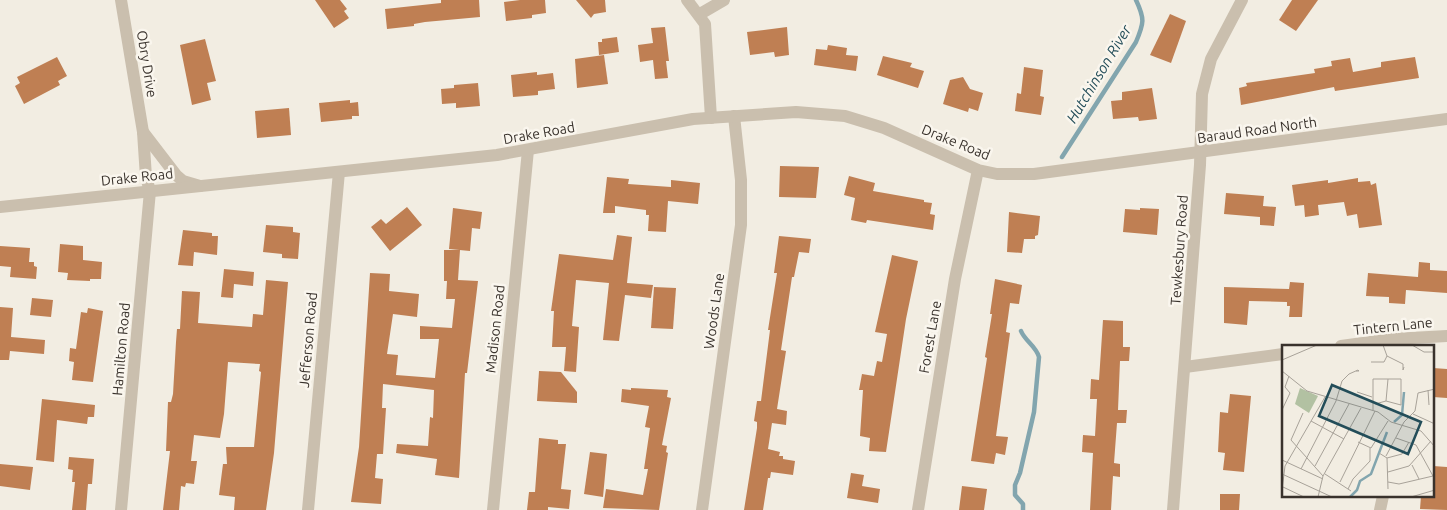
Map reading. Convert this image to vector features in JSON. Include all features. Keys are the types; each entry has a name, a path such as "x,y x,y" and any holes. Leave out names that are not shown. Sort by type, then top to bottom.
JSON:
{"street":[{"name":"Obry Drive","path":"121,0 143,132 146,177 150,191"},
{"path":"687,0 700,14 705,24 711,118"},
{"path":"700,14 724,0"},
{"name":"Tewkesbury Road","path":"1173,510 1200,153 1202,94 1206,74 1220,40 1242,0"},
{"name":"Drake Road","path":"0,207 339,172 528,150 711,118 796,112 846,116 884,128 978,170 997,174 1034,174 1071,170"},
{"name":"Woods Lane","path":"702,510 741,225 741,180 734,116"},
{"name":"Baraud Road North","path":"1071,170 1447,118"},
{"name":"Obry Drive","path":"143,132 176,175 183,180 200,186"},
{"name":"Madison Road","path":"493,510 528,150"},
{"name":"Forest Lane","path":"918,510 955,279 978,170"},
{"name":"Jefferson Road","path":"308,510 339,172"},
{"name":"Hamilton Road","path":"121,510 150,191"},
{"name":"Tintern Lane","path":"1358,345 1393,343 1447,336"},
{"path":"1185,367 1282,354"}],"building":[{"path":"315,0 340,0 347,9 344,11 349,18 334,28"},
{"path":"441,0 479,0 480,17 425,22 414,24 414,26 387,29 385,9 441,3"},
{"path":"545,0 546,13 532,15 532,18 506,21 504,2"},
{"path":"576,0 605,0 606,12 594,14 591,18"},
{"path":"1292,0 1318,0 1296,31 1279,20"},
{"path":"1170,14 1186,21 1171,63 1150,55"},
{"path":"665,27 669,61 666,61 668,78 655,79 653,60 640,62 638,45 653,43 651,28"},
{"path":"787,27 789,55 775,57 774,52 750,55 747,32"},
{"path":"617,37 619,52 599,55 598,42 602,42 602,39"},
{"path":"205,39 216,81 207,83 211,100 192,105 180,45"},
{"path":"828,45 847,48 846,55 858,56 856,71 814,65 816,49 827,50"},
{"path":"604,55 608,84 577,88 575,59"},
{"path":"883,56 912,63 910,67 924,71 918,88 877,75"},
{"path":"57,57 67,76 58,81 60,85 24,104 15,86 20,83 17,77"},
{"path":"1415,57 1419,78 1335,91 1334,87 1241,105 1239,88 1247,86 1246,83 1315,73 1314,69 1332,66 1331,61 1350,58 1353,72 1381,67 1381,62"},
{"path":"1024,67 1043,70 1040,96 1044,97 1041,115 1015,111 1017,93 1021,94"},
{"path":"537,72 537,75 553,73 555,89 538,91 538,95 513,97 511,75"},
{"path":"963,77 970,89 983,93 978,111 969,108 968,112 943,104 950,80"},
{"path":"478,83 480,106 456,108 456,103 442,104 441,89 454,88 454,85"},
{"path":"1152,88 1157,119 1139,121 1138,117 1113,119 1111,101 1122,100 1122,92"},
{"path":"350,100 350,103 358,102 359,116 352,116 352,119 321,122 319,103"},
{"path":"289,108 291,135 257,138 255,111"},
{"path":"780,166 819,167 816,198 779,197"},
{"path":"849,176 875,183 873,191 932,203 930,214 935,215 933,230 867,220 866,223 851,220 855,198 844,195"},
{"path":"607,177 629,179 628,184 671,187 671,180 700,183 698,204 668,201 666,232 648,231 649,215 646,215 646,210 615,206 615,213 603,213"},
{"path":"1358,178 1358,182 1370,181 1371,185 1376,183 1382,225 1359,228 1357,214 1347,216 1344,202 1318,205 1319,215 1305,217 1304,205 1295,206 1292,185 1328,180 1328,183"},
{"path":"1226,193 1264,196 1263,206 1276,207 1274,226 1260,225 1260,217 1224,214"},
{"path":"407,207 422,225 390,251 371,227 381,219 386,224"},
{"path":"453,208 482,212 480,229 472,228 470,251 449,249"},
{"path":"1140,208 1159,209 1157,235 1123,232 1125,209 1140,210"},
{"path":"1009,212 1040,216 1038,235 1035,236 1035,239 1024,239 1022,253 1007,252"},
{"path":"266,225 293,227 293,232 300,233 298,259 282,258 282,254 263,252"},
{"path":"183,230 212,233 212,236 218,236 217,255 194,252 193,266 178,265"},
{"path":"617,235 632,237 627,283 653,285 651,298 625,295 619,341 603,340 609,283 576,280 572,326 579,327 576,372 564,371 566,347 552,347 554,311 551,311 559,254 613,260"},
{"path":"779,236 811,239 809,253 799,252 794,277 792,277 781,350 786,351 777,409 787,411 786,425 772,423 768,449 780,452 779,456 783,456 783,459 795,461 793,475 771,472 770,478 768,478 763,510 744,510 757,428 757,422 754,421 757,401 761,401 770,330 768,330 777,273 774,273"},
{"path":"60,244 83,246 83,260 102,262 101,279 90,279 90,281 67,280 68,273 58,272"},
{"path":"0,246 30,248 29,262 34,262 34,266 37,267 36,279 10,277 11,267 0,266"},
{"path":"444,250 460,250 458,280 478,281 467,373 465,373 459,478 435,475 437,459 396,453 397,444 428,446 430,417 433,418 434,390 383,384 382,408 386,408 383,454 377,454 375,478 383,479 381,504 351,502 359,447 370,273 390,274 389,291 419,294 417,317 393,314 387,354 398,355 396,375 435,378 439,339 420,339 420,326 452,328 455,299 446,299 447,281 444,281"},
{"path":"892,255 918,261 906,319 886,452 869,451 870,438 860,436 863,390 859,390 862,374 874,376 877,361 882,362 887,334 875,332"},
{"path":"1419,262 1430,263 1430,270 1447,271 1447,293 1406,290 1405,304 1389,303 1389,297 1366,296 1368,273 1418,277"},
{"path":"224,269 254,272 253,286 234,284 233,298 221,297"},
{"path":"995,279 1022,285 1019,304 1010,303 1006,332 1010,333 996,436 1008,437 1005,455 996,453 994,464 971,461 987,358 985,357"},
{"path":"266,280 288,282 274,453 266,510 234,510 235,497 219,495 223,464 227,464 226,447 254,447 261,372 259,371 260,364 228,362 220,438 194,435 191,461 197,461 194,484 186,483 185,487 181,486 179,510 163,510 170,451 166,451 168,402 171,402 173,394 177,329 180,329 182,291 200,292 198,323 252,327 253,314 263,315"},
{"path":"1290,282 1304,283 1302,317 1289,317 1290,306 1287,306 1287,302 1249,301 1247,325 1224,323 1224,287 1289,289"},
{"path":"654,287 676,288 673,329 651,328"},
{"path":"32,298 53,300 51,317 30,315"},
{"path":"0,307 13,308 11,337 45,340 44,354 10,351 9,360 0,360"},
{"path":"88,308 103,311 93,382 72,380 74,362 69,361 70,348 76,349 81,312 87,313"},
{"path":"1103,320 1123,321 1123,347 1130,347 1129,361 1120,361 1118,410 1127,410 1126,423 1117,423 1114,463 1120,464 1120,477 1113,476 1111,510 1090,510 1093,453 1082,452 1083,435 1095,436 1097,399 1090,399 1091,379 1099,380"},
{"path":"1434,368 1447,369 1447,398 1434,397"},
{"path":"539,371 561,372 577,392 577,403 537,401"},
{"path":"631,388 668,390 667,397 671,398 662,445 667,446 666,452 668,453 659,510 603,508 606,489 643,495 648,469 644,469 650,428 645,427 649,406 621,402 622,389 631,390"},
{"path":"1230,394 1251,396 1244,472 1223,470 1225,453 1218,452 1220,412 1228,413"},
{"path":"42,399 95,405 94,417 88,417 87,424 57,420 54,462 36,460"},
{"path":"539,438 558,440 558,444 566,444 561,489 571,490 569,509 548,507 548,510 527,510 529,492 535,492"},
{"path":"590,452 607,454 603,497 584,494"},
{"path":"69,457 94,459 92,484 88,484 86,510 72,510 75,482 72,482 73,470 68,469"},
{"path":"0,464 33,467 30,490 0,486"},
{"path":"1434,466 1447,467 1447,510 1420,509 1421,498 1434,498"},
{"path":"851,473 864,475 862,486 880,489 878,503 847,498"},
{"path":"962,486 987,489 984,510 959,510"},
{"path":"1220,494 1240,494 1239,510 1220,510"}],"waterway":[{"name":"Hutchinson River","path":"1062,157 1136,42 1141,30 1142,21 1141,12 1136,0"},
{"name":"Hutchinson River","path":"1021,331 1039,357 1034,412 1020,473 1015,485 1015,495 1023,504 1023,510"}]}
